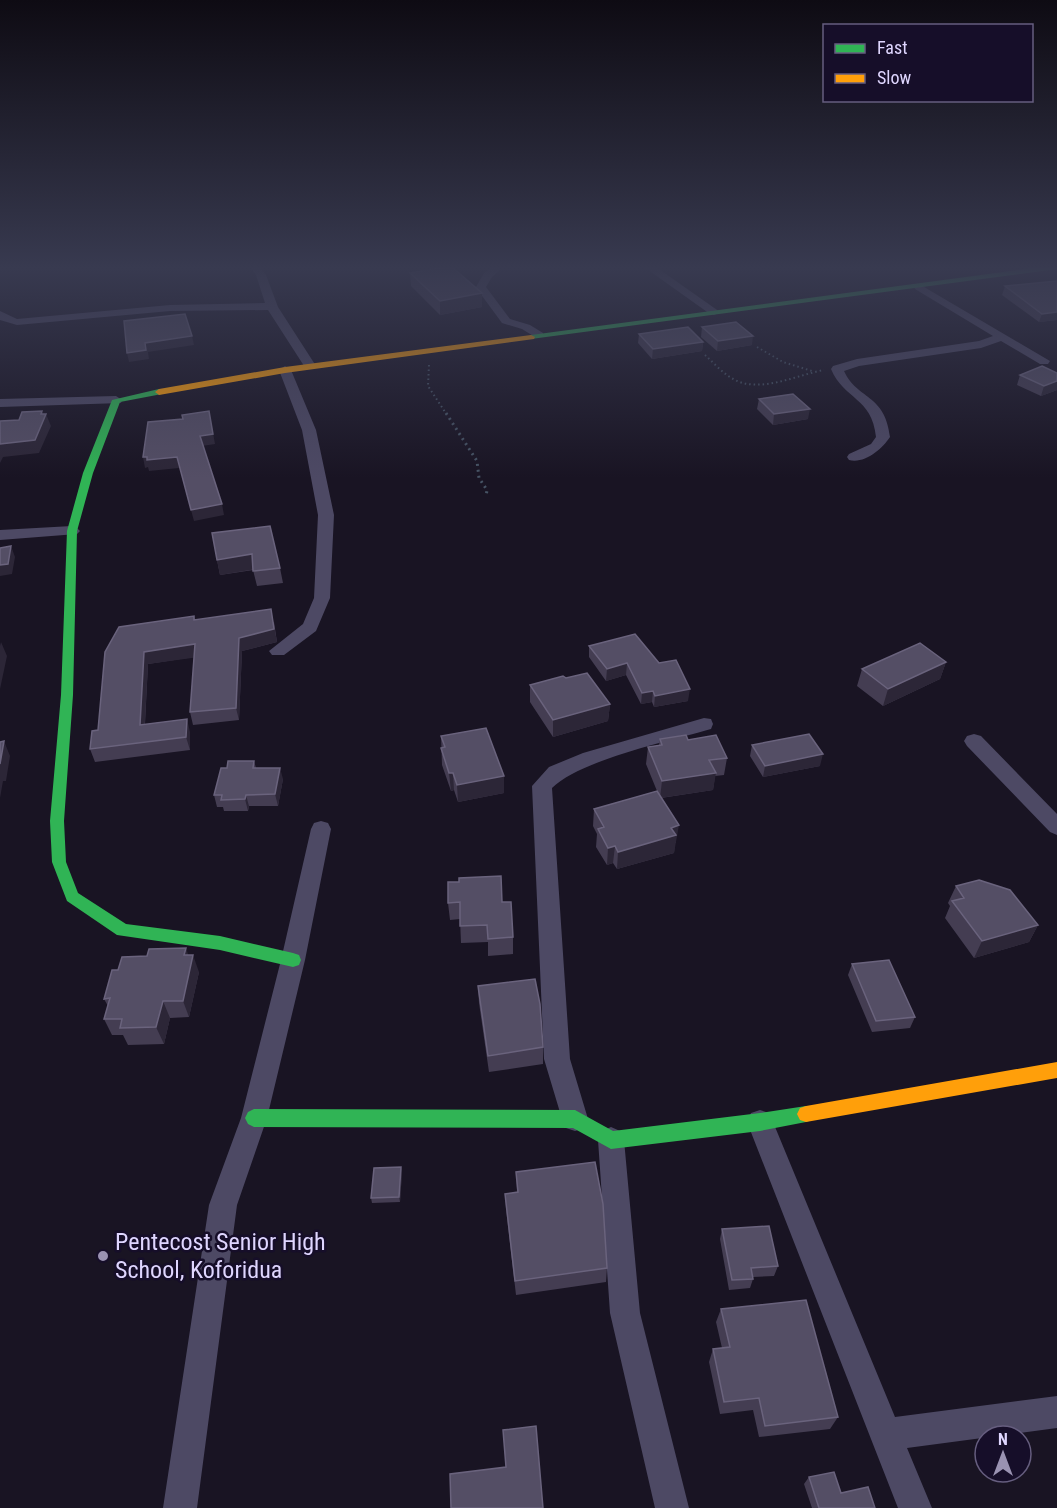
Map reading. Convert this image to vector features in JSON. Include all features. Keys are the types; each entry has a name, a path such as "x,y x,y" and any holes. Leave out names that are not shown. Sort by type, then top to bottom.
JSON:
{"street":[{"path":"292,337 310,366"},
{"path":"0,404 116,400 310,366 522,337"},
{"path":"854,457 876,447 883,437 880,420 868,402 844,381 837,369 857,363 981,344 1000,337"},
{"path":"1002,337 1044,361"},
{"path":"278,651 310,627 322,598 327,515 309,430 285,370"},
{"path":"116,400 88,473 72,531 67,695 57,821 59,862 72,897 123,930 220,943 293,960"},
{"path":"0,535 72,531"},
{"path":"575,1119 557,1059 542,786 556,772 590,758 704,724"},
{"path":"974,741 1057,827"},
{"path":"180,1508 223,1205 254,1118 293,960 321,829"},
{"path":"254,1118 575,1119 610,1140 760,1122 1057,1070"},
{"path":"760,1122 915,1508"},
{"path":"610,1140 625,1313 672,1508"},
{"path":"884,1435 1057,1412"}],"path":[{"path":"757,347 766,354 790,365 812,371"},
{"path":"433,350 428,372 428,386 477,461 479,478 487,490 486,496"},
{"path":"705,355 734,380 741,383 763,383 812,371 837,369"}],"building":[{"path":"126,337 183,337 145,343 146,350 127,353"},
{"path":"642,337 698,337 703,342 653,349"},
{"path":"714,337 743,337 718,341"},
{"path":"1042,366 1057,373 1057,381 1044,386 1020,375"},
{"path":"793,394 810,409 774,414 759,399"},
{"path":"42,411 41,414 46,414 35,440 0,444 0,421 19,420 22,412"},
{"path":"209,411 213,434 200,436 222,504 191,510 177,457 147,460 147,457 143,457 148,422 183,419 182,415"},
{"path":"270,526 280,568 253,571 252,554 217,560 212,533"},
{"path":"11,546 8,564 0,565 0,548"},
{"path":"271,609 274,629 239,638 236,708 190,712 195,644 144,652 140,725 187,719 186,737 90,749 92,731 98,730 105,652 119,627 194,616 194,620"},
{"path":"635,634 659,663 676,660 690,689 655,696 653,691 642,693 627,663 607,669 589,646"},
{"path":"920,643 946,662 888,689 862,669"},
{"path":"587,673 610,704 553,720 530,685 563,676 566,678"},
{"path":"486,728 504,776 457,785 453,773 449,773 441,748 445,747 441,736"},
{"path":"809,734 823,754 765,766 752,745"},
{"path":"686,735 688,740 716,735 727,758 709,760 716,773 662,781 648,747 662,745 660,739"},
{"path":"4,741 0,764 0,742"},
{"path":"228,761 254,761 253,768 280,768 275,794 246,795 245,799 221,800 222,795 214,795 221,768 227,768"},
{"path":"657,791 679,825 671,828 676,835 618,852 615,846 608,848 598,829 604,827 594,809"},
{"path":"501,876 502,902 511,902 513,937 488,939 487,925 460,926 460,902 448,903 448,882 459,882 459,878"},
{"path":"979,880 1010,890 1038,925 982,941 952,901 964,898 956,886"},
{"path":"186,948 184,955 193,955 183,1001 163,1001 156,1027 120,1028 122,1019 104,1019 110,998 104,999 112,970 118,970 122,957 147,956 149,949"},
{"path":"889,960 915,1017 876,1021 852,964"},
{"path":"535,979 540,1004 543,1047 488,1056 478,986"},
{"path":"595,1162 603,1204 607,1268 515,1281 505,1194 518,1192 516,1172"},
{"path":"401,1167 399,1197 371,1198 374,1168"},
{"path":"769,1226 778,1266 751,1268 753,1279 732,1280 722,1229"},
{"path":"806,1300 838,1417 765,1426 759,1398 724,1402 713,1349 730,1347 721,1309"},
{"path":"536,1426 543,1508 451,1508 450,1474 506,1467 503,1430"},
{"path":"834,1472 841,1493 868,1487 875,1508 819,1508 809,1477"}],"traffic: fast":[{"path":"159,392 116,400 88,473 72,531 67,695 57,821 59,862 72,897 123,930 220,943 293,960"},
{"path":"254,1118 575,1119 611,1140 760,1122 806,1114"}],"traffic: slow":[{"path":"159,392 285,370 528,337"},
{"path":"806,1114 1057,1070"}],"place":[{"name":"Pentecost Senior High School, Koforidua","path":"103,1256"}]}
